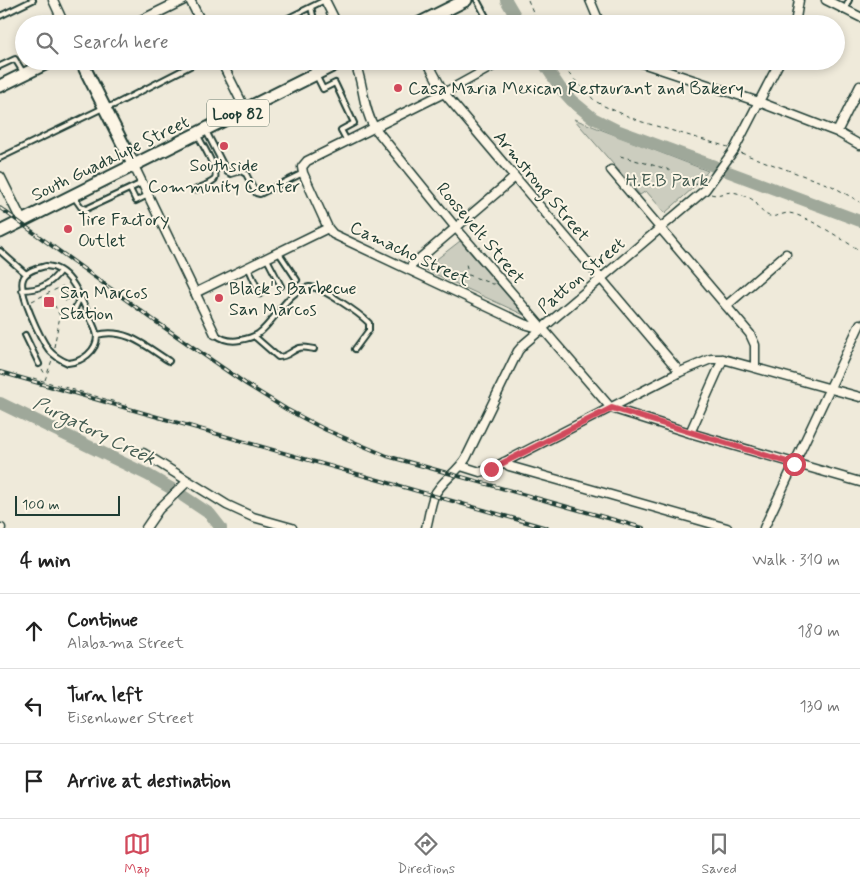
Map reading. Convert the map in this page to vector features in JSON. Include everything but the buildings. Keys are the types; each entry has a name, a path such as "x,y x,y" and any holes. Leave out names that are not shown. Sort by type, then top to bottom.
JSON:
{"main road":[{"path":"436,15 466,0"},
{"path":"0,86 32,70"},
{"path":"85,70 134,166"},
{"name":"South Guadalupe Street","path":"0,232 323,70"}],"street":[{"path":"52,0 60,15"},
{"path":"153,15 184,0"},
{"path":"190,0 198,15"},
{"path":"325,0 332,15"},
{"path":"590,0 596,15"},
{"path":"796,15 799,0"},
{"path":"826,0 860,17"},
{"path":"226,70 245,109"},
{"name":"Roosevelt Street","path":"357,70 367,111 374,127 500,280 612,408"},
{"name":"Armstrong Street","path":"432,70 444,93 680,372"},
{"path":"302,170 307,161 444,93 486,70"},
{"path":"663,70 759,102 838,132 860,145"},
{"name":"Patton Street","path":"426,528 434,496 461,466 518,351 542,328 705,190 734,150 775,70"},
{"path":"838,132 860,86"},
{"path":"134,166 215,334"},
{"name":"Camacho Street","path":"302,170 328,228 333,234 531,326 542,328"},
{"path":"611,170 753,339 756,345 755,368"},
{"path":"0,177 22,221"},
{"path":"409,270 412,265 515,177"},
{"path":"195,293 328,228"},
{"path":"726,306 786,254"},
{"path":"764,528 860,324"},
{"path":"461,466 480,472 491,469 680,372 712,359 723,359 860,397"},
{"path":"690,433 723,359"},
{"path":"612,408 690,433 860,482"},
{"path":"142,453 163,464 187,482 227,505 253,517 292,528"},
{"path":"504,462 509,466 727,528"},
{"path":"146,528 159,509 187,482"}],"lane":[{"path":"0,16 33,0"},
{"path":"295,15 325,0"},
{"path":"477,0 485,15"},
{"path":"845,9 849,0"},
{"path":"311,7 313,15"},
{"path":"0,66 15,59"},
{"path":"22,70 24,74"},
{"path":"0,158 114,105 182,70"},
{"path":"314,70 323,89 335,83 354,123 341,130 346,141"},
{"path":"201,132 226,172 231,174 241,171 246,174 256,193 260,194 302,170"},
{"path":"196,190 214,180 216,174 201,132"},
{"path":"73,196 78,205 86,209 142,183"},
{"path":"130,190 136,201 148,195"},
{"path":"0,251 26,274"},
{"path":"279,252 297,280"},
{"path":"267,258 281,286"},
{"path":"46,266 51,266 60,271 73,284 97,335 95,345 90,353 81,360 68,363 53,354 47,346 26,305 22,290 23,279 26,274 46,266"},
{"path":"248,267 260,294"},
{"path":"22,290 31,290 44,286 51,282 60,271"},
{"path":"215,334 226,341 238,341 254,336 266,326 292,296 308,287 323,291 369,323 369,330 355,349"},
{"path":"74,311 80,297"},
{"path":"25,335 39,364"},
{"path":"97,335 128,336 169,361"},
{"path":"254,336 278,357 286,356 297,348 314,349"}],"path":[{"path":"528,0 534,15"},
{"path":"566,70 595,101 604,106 639,121 721,145 832,186 860,202"},
{"path":"620,156 667,168 688,183 698,184 712,195 727,192 750,198 756,202 763,213 769,216 790,213 826,229 860,251"},
{"path":"435,258 455,276 469,275 492,284 500,280"},
{"path":"462,276 467,268 465,260"},
{"path":"30,303 63,286 68,299 64,302"},
{"path":"45,381 53,354 60,316 56,306"},
{"path":"39,364 46,376"},
{"path":"33,378 126,405"}],"green space":[{"name":"H.E.B Park","path":"574,119 708,171 692,189 665,213 646,191 640,195"},
{"path":"460,241 524,315 424,269"}],"waterway":[{"path":"506,0 515,15"},
{"path":"548,70 571,100 593,118 619,131 714,166"},
{"path":"729,172 860,221"},
{"name":"Purgatory Creek","path":"0,403 148,475 174,490"},
{"name":"Purgatory Creek","path":"183,496 210,514 221,528"}],"railway":[{"path":"0,208 155,321 246,384 286,409 326,430 387,456 643,528"},
{"path":"0,372 547,528"}],"place":[{"name":"Casa Maria Mexican Restaurant and Bakery","path":"398,88"},
{"name":"Southside Community Center","path":"224,146"},
{"name":"Tire Factory Outlet","path":"68,229"},
{"name":"Black's Barbecue San Marcos","path":"219,298"},
{"name":"San Marcos Station","path":"49,302"}],"route":[{"path":"491,469 612,408 616,411 794,464"}]}
